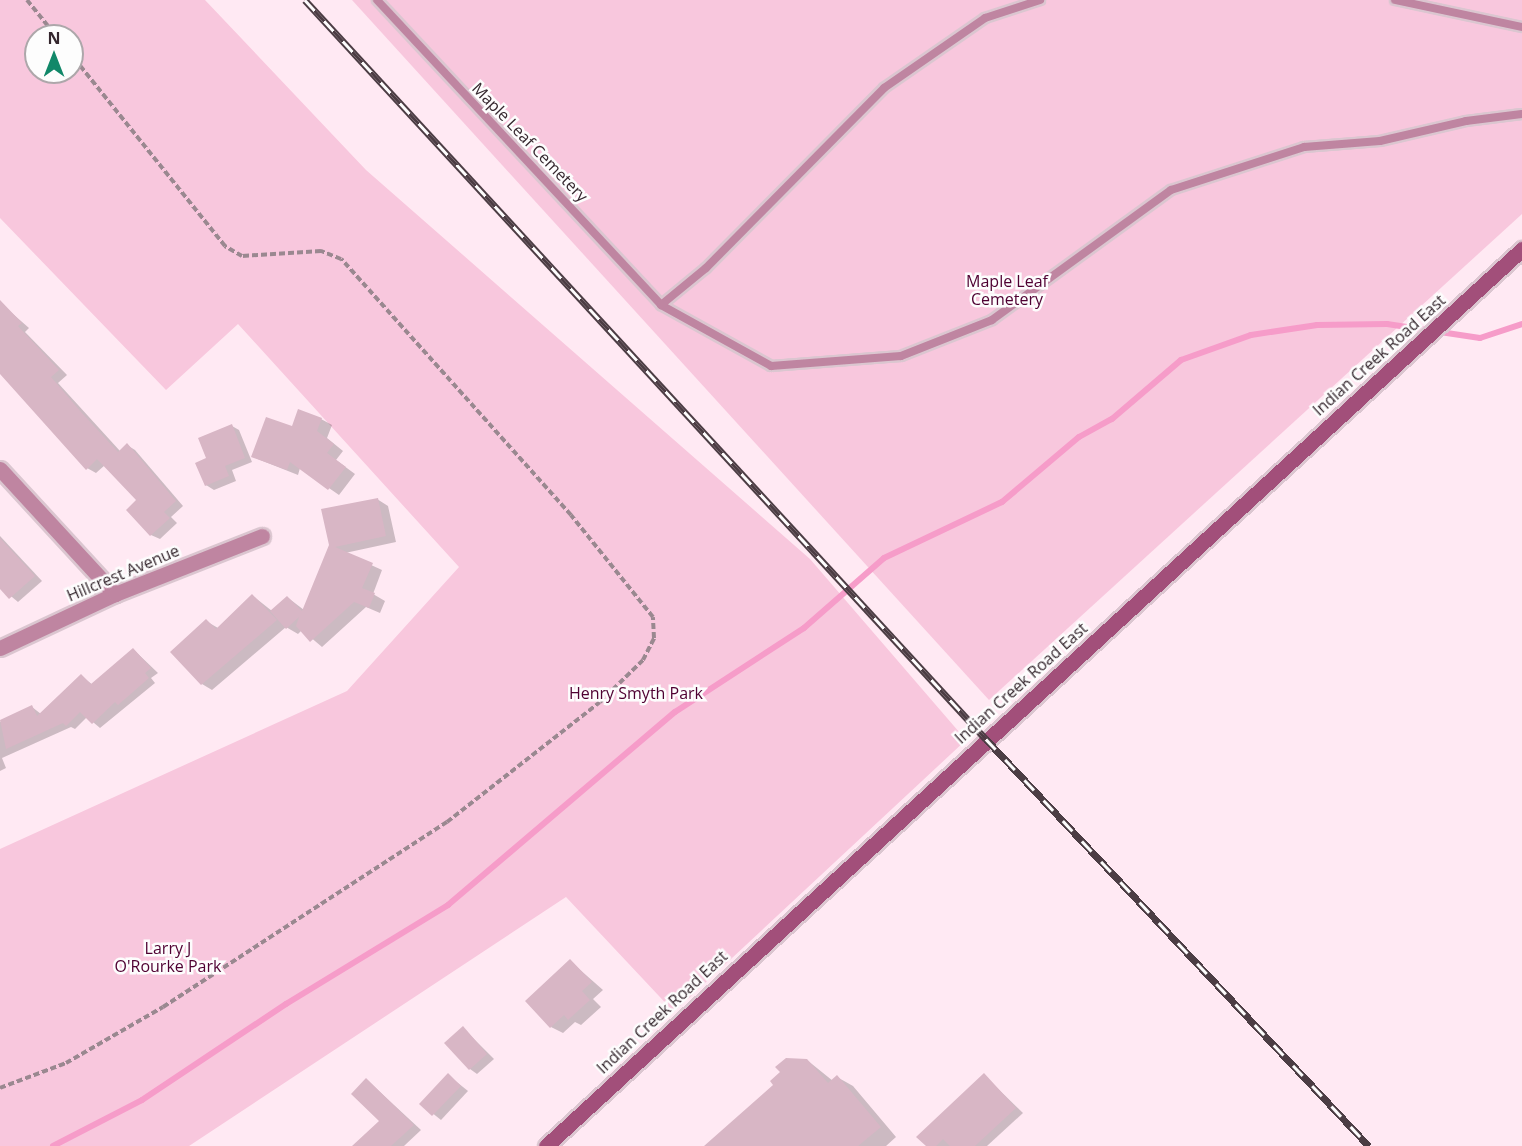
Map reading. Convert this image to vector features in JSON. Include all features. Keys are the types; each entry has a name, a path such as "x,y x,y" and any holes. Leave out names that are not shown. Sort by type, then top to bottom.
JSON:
{"main road":[{"name":"Indian Creek Road East","path":"546,1146 747,958 1522,249"}],"street":[{"path":"0,469 115,594"},
{"name":"Hillcrest Avenue","path":"0,648 115,594 261,536"}],"lane":[{"name":"Maple Leaf Cemetery","path":"377,0 661,305 771,366 901,356 992,320 1171,190 1304,147 1380,141 1466,121 1522,114"},
{"path":"661,305 706,268 884,87 985,18 1040,0"},
{"path":"1395,0 1522,27"}],"path":[{"path":"27,0 46,24"},
{"path":"0,1089 66,1063 163,1006 447,822 600,702 643,660 654,638 653,617 571,515 341,259 321,251 242,256 225,246 84,71"}],"green space":[{"name":"Henry Smyth Park","path":"0,0 205,0 366,170 810,559 966,740 674,1012 566,897 189,1146 0,1146 0,849 347,691 459,567 238,324 166,390 0,218"},
{"name":"Maple Leaf Cemetery","path":"352,0 1522,0 1522,214 989,700"}],"building":[{"path":"0,300 22,323 18,326 59,370 51,377 81,412 118,452 127,443 176,501 164,512 170,518 150,536 126,510 136,500 97,459 86,470 0,374"},
{"path":"298,409 322,418 317,431 334,444 327,453 346,467 328,490 290,462 287,470 251,457 266,417 292,426"},
{"path":"232,424 245,458 225,466 229,476 205,486 195,463 206,458 198,438"},
{"path":"378,498 386,536 335,547 373,563 362,588 375,593 369,608 354,602 310,642 296,626 299,617 286,629 270,611 287,596 302,611 329,545 321,509"},
{"path":"0,538 35,576 9,599 0,589"},
{"path":"252,594 277,620 201,685 170,652 206,619 216,629"},
{"path":"133,648 151,668 145,673 149,678 118,705 115,702 92,724 80,712 66,726 63,723 6,749 0,720 32,705 37,716 81,674 91,684"},
{"path":"570,959 592,982 582,991 590,1000 568,1020 564,1015 550,1028 525,1001"},
{"path":"463,1026 487,1054 469,1070 444,1043"},
{"path":"786,1058 807,1059 828,1083 837,1075 881,1127 858,1146 704,1146 773,1085 770,1081 780,1072 775,1067"},
{"path":"448,1073 461,1086 432,1116 419,1104"},
{"path":"984,1073 1016,1108 975,1146 950,1146 943,1139 936,1146 926,1146 916,1137"},
{"path":"366,1078 414,1125 391,1146 352,1146 379,1121 351,1094"}],"waterway":[{"path":"53,1146 142,1100 286,1004 448,905 675,712 804,628 884,558 1002,502 1079,437 1112,419 1181,360 1251,335 1317,325 1387,324 1480,338 1522,324"}],"railway":[{"path":"305,0 986,739 1369,1146"}],"park label":[{"name":"Larry J O'Rourke Park","path":"168,957"}]}
